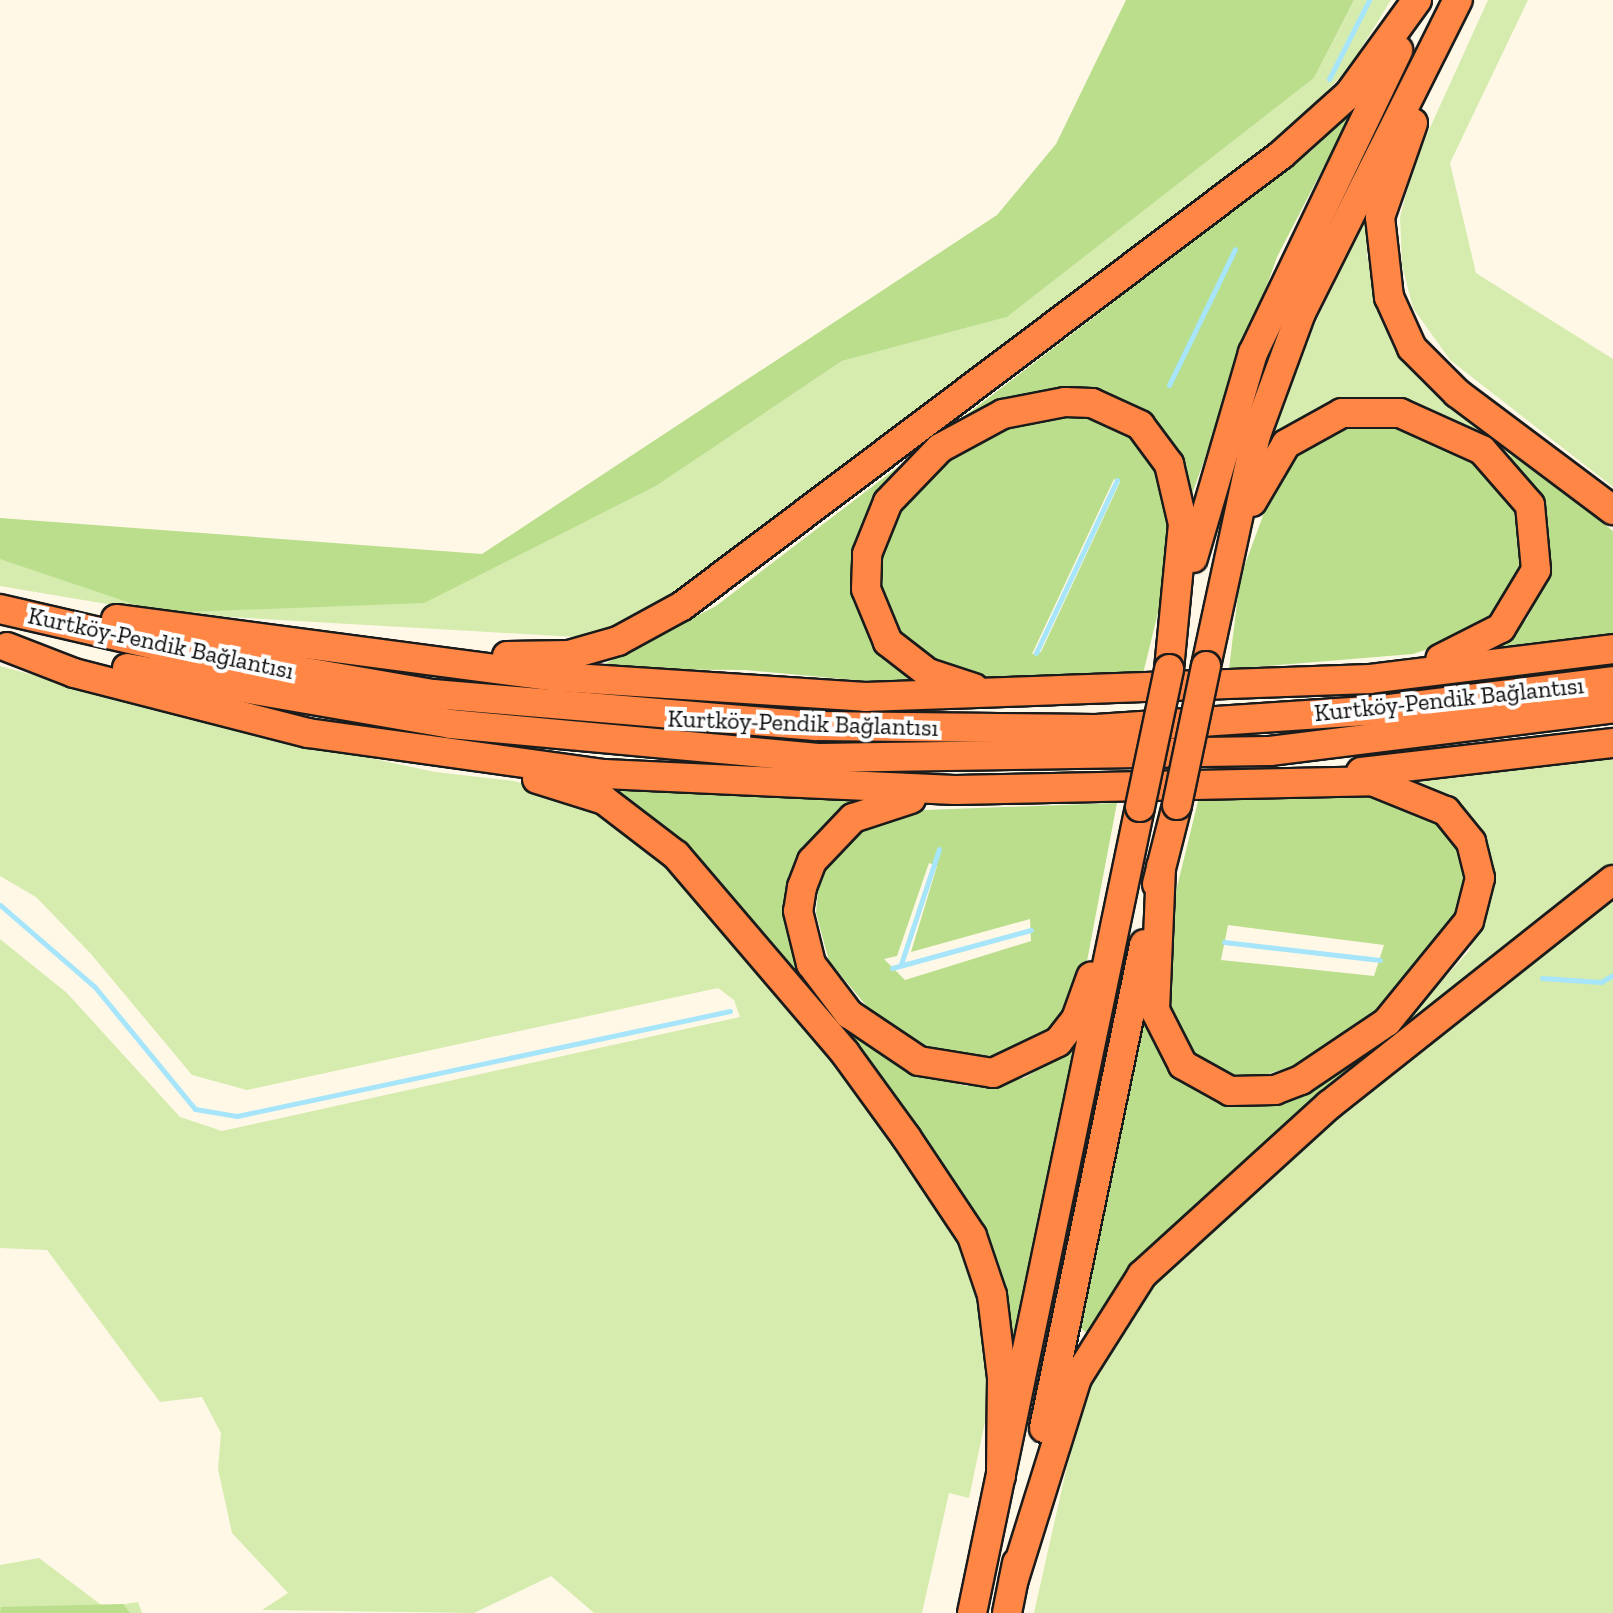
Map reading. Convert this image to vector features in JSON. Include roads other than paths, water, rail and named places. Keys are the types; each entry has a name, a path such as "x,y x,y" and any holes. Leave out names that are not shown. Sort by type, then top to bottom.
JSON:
{"highway":[{"path":"405,656 569,655 618,641 682,606 1281,155 1349,94 1417,0"},
{"path":"972,1613 1169,669 1253,353 1423,0"},
{"path":"1459,0 1380,217 1389,297 1412,348 1457,393 1613,510"},
{"path":"1007,1613 1161,867 1206,666 1223,561 1256,435 1301,313 1459,0"},
{"path":"1022,696 959,686 906,660 875,617 867,554 888,502 940,448 972,427 1036,405 1092,403 1117,412 1140,425 1169,464 1183,524 1169,669"},
{"path":"1223,561 1264,474 1286,444 1321,419 1400,413 1482,450 1530,505 1536,570 1521,604 1501,628 1462,654 1370,679"},
{"path":"0,601 604,680 865,697 1022,696 1370,679 1613,649"},
{"name":"Kurtköy-Pendik Bağlantısı","path":"0,609 178,650 433,694 816,726 1096,729 1381,710 1613,681"},
{"path":"3,646 74,673 308,733 459,757 778,786 955,790 1296,779 1613,743"},
{"name":"Kurtköy-Pendik Bağlantısı","path":"3,646 451,724 817,758 1270,751 1613,708"},
{"path":"459,757 604,800 643,826 686,866 845,1053 972,1236 998,1333 1001,1476"},
{"path":"1161,867 1155,1010 1183,1065 1230,1091 1275,1090 1346,1054 1438,967 1469,921 1480,878 1463,832 1446,811 1409,790 1296,779"},
{"path":"955,790 853,818 812,861 798,911 811,964 829,991 872,1034 919,1061 993,1073 1058,1042 1087,994 1130,858"},
{"path":"1014,1579 1077,1378 1142,1275 1329,1105 1613,880"}],"waterway":[{"path":"1329,79 1369,0"},
{"path":"1169,385 1235,249"},
{"path":"1036,653 1117,480"},
{"path":"901,964 939,849"},
{"path":"0,905 94,986 195,1109 237,1116 730,1011"},
{"path":"892,968 1031,930"},
{"path":"1224,942 1380,960"},
{"path":"1542,978 1601,982 1613,975"}]}
